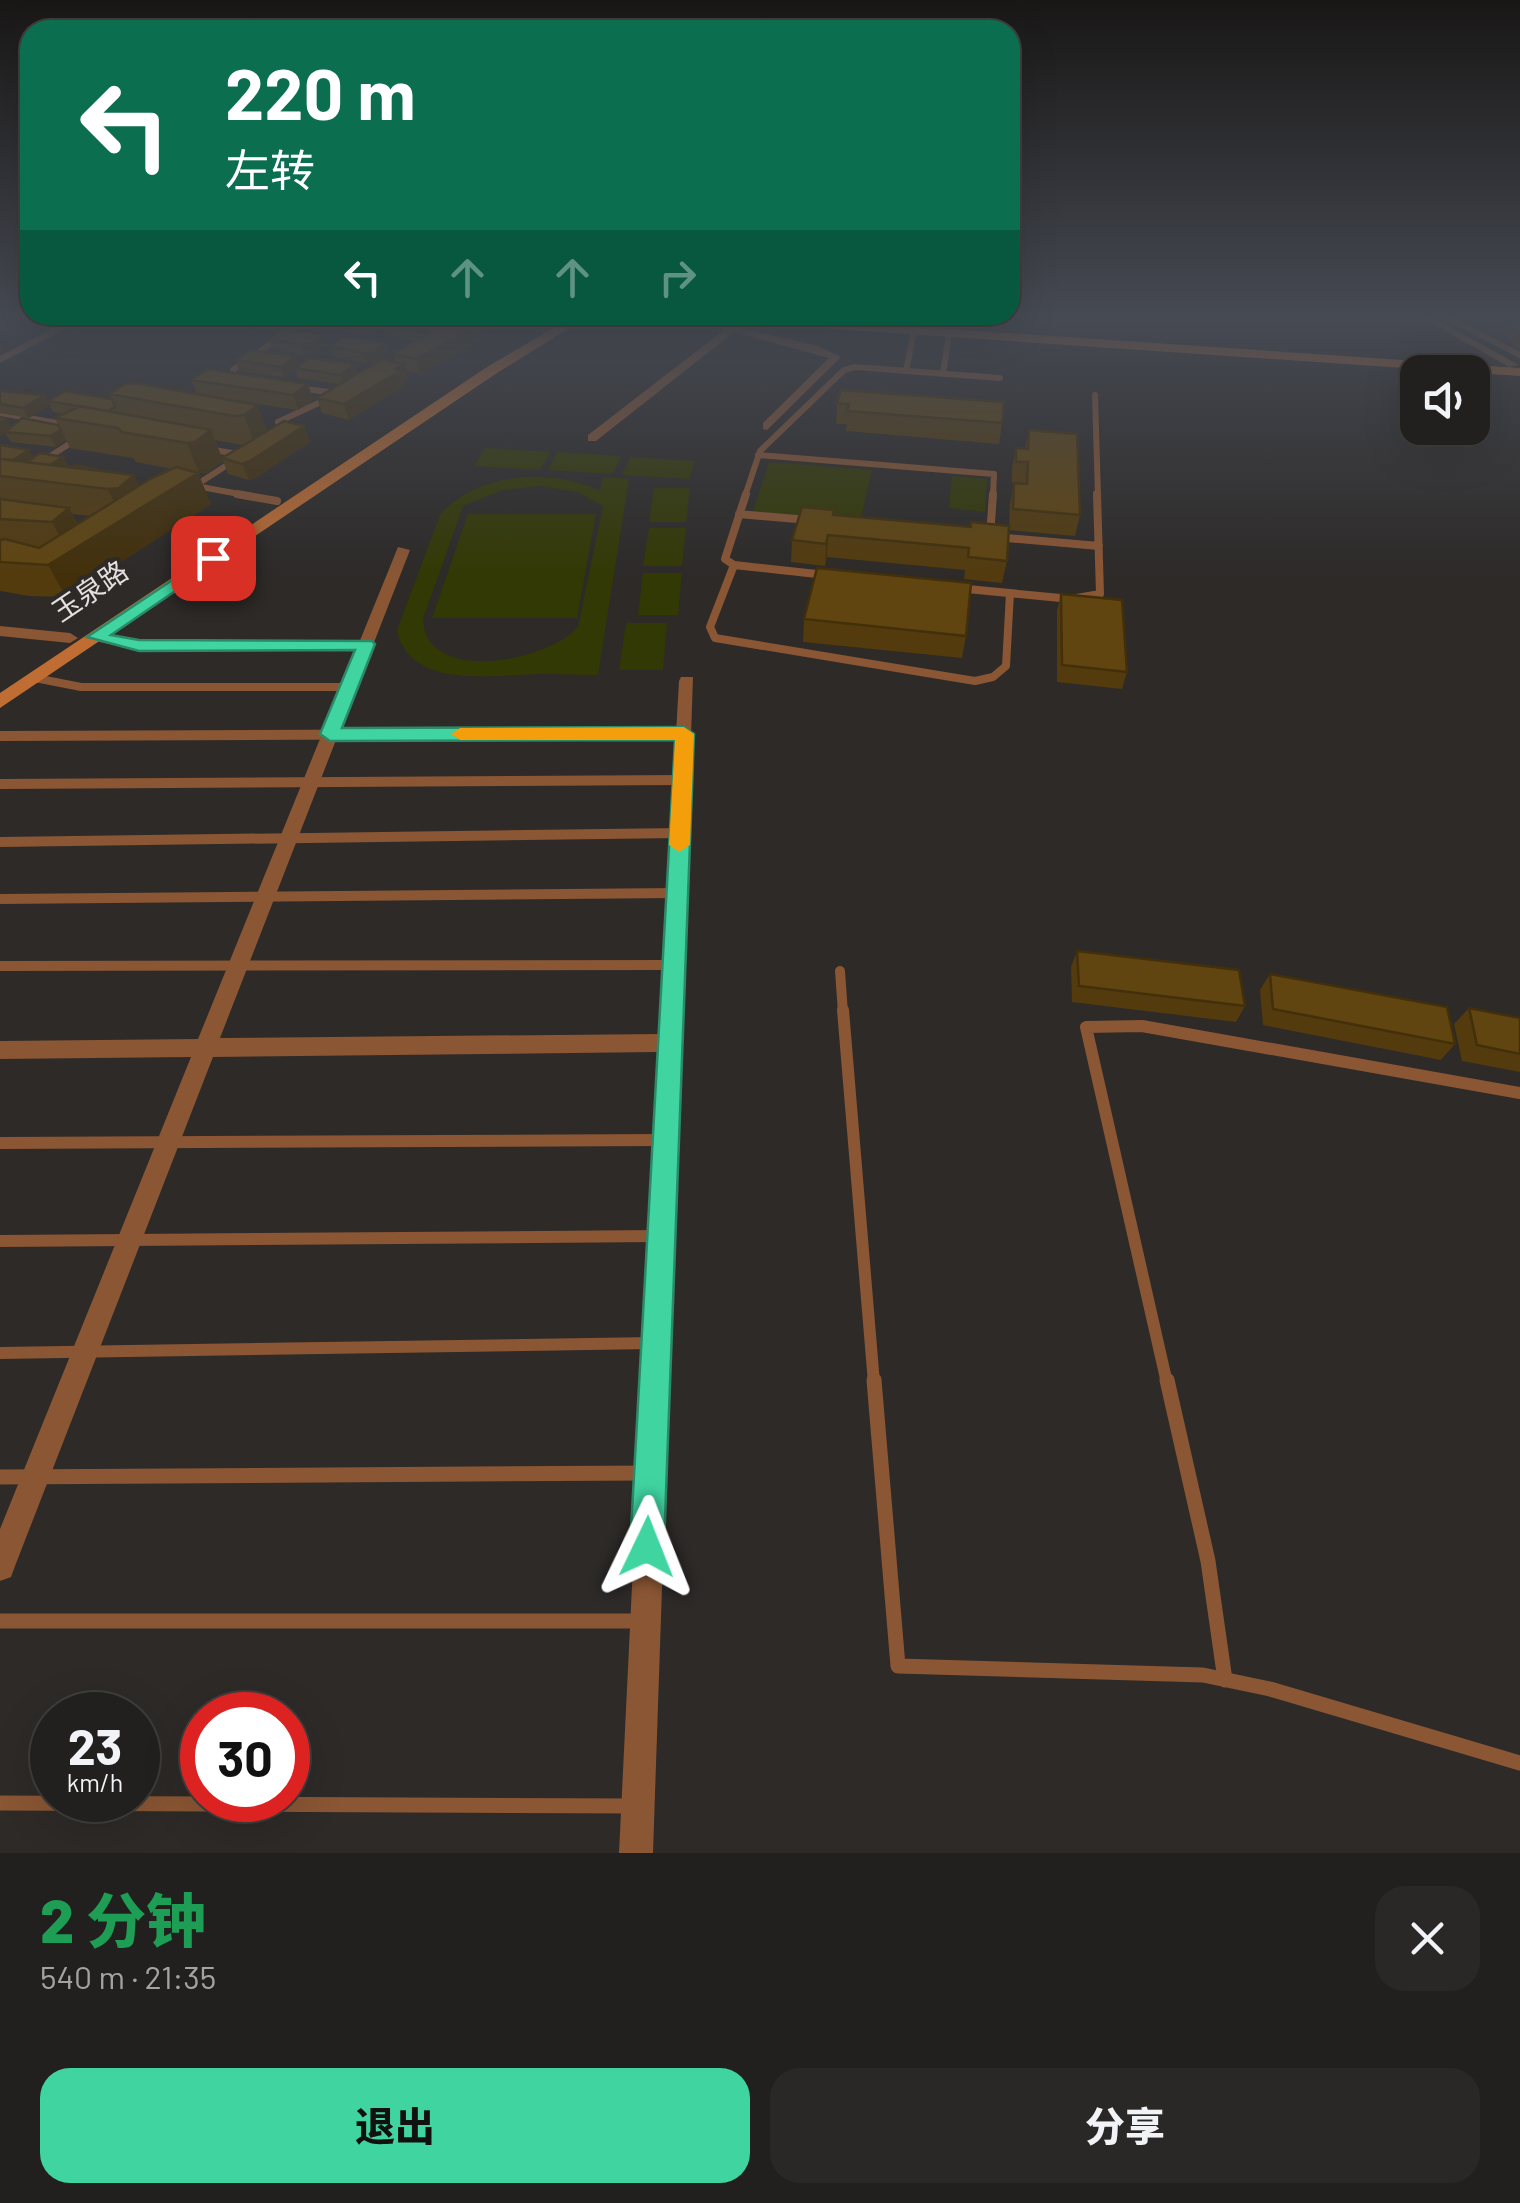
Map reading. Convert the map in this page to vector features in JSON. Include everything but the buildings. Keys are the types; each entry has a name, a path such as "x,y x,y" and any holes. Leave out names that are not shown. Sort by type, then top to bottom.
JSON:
{"street":[{"name":"玉泉路","path":"0,684 424,403"},
{"name":"玉泉路","path":"0,702 442,403"},
{"path":"592,438 634,403"},
{"path":"767,426 790,403"},
{"path":"0,1566 403,550"},
{"path":"0,631 70,638"},
{"path":"636,1853 655,1344 687,681"},
{"path":"0,1050 669,1043"}],"lane":[{"path":"278,422 316,403"},
{"path":"810,403 758,455 725,559 734,566 833,575"},
{"path":"951,587 1080,599 1100,594 1095,403"},
{"path":"0,413 74,426"},
{"path":"33,467 93,429"},
{"path":"178,494 238,458 238,454 202,448"},
{"path":"758,455 994,474 990,536"},
{"path":"196,486 276,501"},
{"path":"738,514 828,522"},
{"path":"972,535 1099,546"},
{"path":"734,566 710,628 714,638 975,680 993,677 1006,666 1010,593"},
{"path":"96,637 139,646 366,644"},
{"path":"35,678 81,687 349,687"},
{"path":"0,736 684,734"},
{"path":"0,784 683,780"},
{"path":"0,842 680,833"},
{"path":"0,899 677,893"},
{"path":"0,966 673,965"},
{"path":"840,970 898,1666 1203,1675 1270,1689 1520,1762"},
{"path":"1225,1680 1208,1561 1086,1027 1142,1026 1520,1093"},
{"path":"0,1143 664,1140"},
{"path":"0,1241 660,1236"},
{"path":"0,1353 655,1344"},
{"path":"0,1477 650,1473"},
{"path":"0,1621 644,1621"},
{"path":"0,1803 638,1806"}],"green space":[{"path":"485,448 550,452 540,470 474,466"},
{"path":"557,452 621,456 613,474 548,470"},
{"path":"630,457 695,461 689,479 622,475"},
{"path":"769,462 872,470 860,522 753,511"},
{"path":"952,476 987,479 985,512 949,508"},
{"path":"603,477 629,479 598,675 446,674 415,660 403,648 397,630 440,515 455,501 494,482 516,478 560,479 600,491","holes":["540,486 577,492 603,506 578,627 542,650 490,661 465,660 444,653 429,640 423,619 463,506 503,490"]},
{"path":"654,488 690,488 686,522 649,522"},
{"path":"468,514 596,514 577,618 432,618"},
{"path":"649,528 686,528 682,566 643,566"},
{"path":"643,573 682,573 678,615 638,615"},
{"path":"626,623 667,623 663,670 619,670"}],"slow traffic":[{"path":"460,734 684,734 679,845"}],"route":[{"path":"213,558 96,637 139,646 366,644 330,734 684,734 647,1547"}]}
